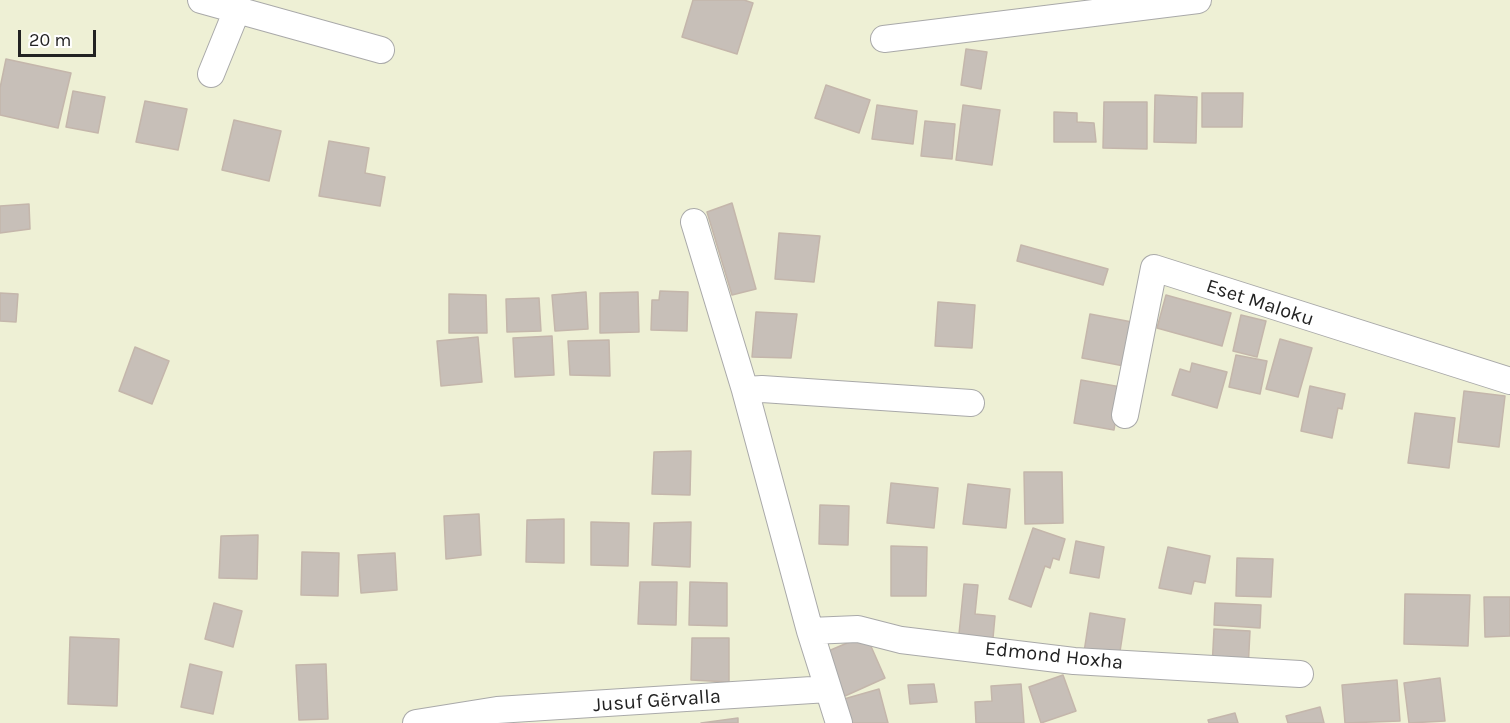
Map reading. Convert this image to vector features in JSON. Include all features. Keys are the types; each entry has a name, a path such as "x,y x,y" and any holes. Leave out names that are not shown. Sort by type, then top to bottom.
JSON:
{"street":[{"path":"201,0 381,50"},
{"path":"884,39 1198,0"},
{"path":"211,74 237,10"},
{"path":"694,222 745,390 810,631 839,723"},
{"name":"Eset Maloku","path":"1125,415 1154,268 1510,381"},
{"path":"745,390 762,389 971,403"},
{"name":"Edmond Hoxha","path":"810,631 858,629 901,640 1074,661 1300,674"},
{"name":"Jusuf Gërvalla","path":"416,723 497,710 828,689"}],"green space":[{"path":"0,0 1510,0 1510,723 0,723"}],"building":[{"path":"693,0 744,0 753,3 737,54 682,37"},
{"path":"966,49 987,52 981,89 961,85"},
{"path":"6,59 71,73 58,128 0,115 0,88"},
{"path":"826,85 870,100 859,133 815,118"},
{"path":"73,91 105,97 98,133 66,127"},
{"path":"1202,93 1243,93 1242,127 1202,127"},
{"path":"1155,95 1197,97 1196,143 1154,142"},
{"path":"145,101 187,109 178,150 136,142"},
{"path":"1104,102 1147,102 1147,149 1103,148"},
{"path":"877,105 917,111 913,144 872,139"},
{"path":"963,105 1000,110 992,165 956,160"},
{"path":"1054,112 1077,113 1077,122 1094,123 1096,142 1054,142"},
{"path":"234,120 281,131 269,181 222,170"},
{"path":"925,121 955,124 952,159 921,156"},
{"path":"329,141 369,148 365,173 385,177 380,206 319,196"},
{"path":"732,203 756,289 732,295 707,212"},
{"path":"29,204 30,229 0,233 0,206"},
{"path":"779,233 820,236 814,282 775,279"},
{"path":"1021,245 1108,269 1103,285 1017,261"},
{"path":"660,291 688,292 687,331 651,330 652,300 659,300"},
{"path":"586,292 588,329 555,331 552,295"},
{"path":"638,292 639,332 600,333 600,293"},
{"path":"0,293 18,294 16,322 0,321"},
{"path":"449,294 486,295 487,333 449,333"},
{"path":"1166,295 1231,313 1222,346 1157,328"},
{"path":"539,298 541,331 507,332 506,299"},
{"path":"938,302 975,305 972,348 935,346"},
{"path":"756,312 797,314 791,358 752,357"},
{"path":"1090,314 1132,322 1124,366 1082,358"},
{"path":"1241,315 1266,321 1257,357 1233,351"},
{"path":"552,336 554,375 515,377 513,338"},
{"path":"478,337 482,382 441,386 437,341"},
{"path":"1280,339 1312,348 1298,397 1266,389"},
{"path":"609,340 610,376 570,375 568,341"},
{"path":"135,347 169,361 152,404 119,391"},
{"path":"1236,355 1267,361 1260,394 1229,387"},
{"path":"1192,363 1227,372 1217,408 1172,395 1180,369 1190,372"},
{"path":"1081,380 1121,387 1114,430 1074,423"},
{"path":"1310,386 1345,394 1342,409 1338,408 1332,438 1301,431"},
{"path":"1464,391 1505,396 1499,447 1458,442"},
{"path":"1415,413 1455,418 1449,468 1408,463"},
{"path":"691,451 690,495 652,494 654,452"},
{"path":"1024,472 1062,472 1063,523 1025,524"},
{"path":"891,483 938,488 934,528 887,523"},
{"path":"968,484 1010,489 1006,528 963,524"},
{"path":"820,505 849,506 848,545 819,544"},
{"path":"479,514 481,555 446,559 444,516"},
{"path":"564,519 564,563 526,562 527,520"},
{"path":"591,522 629,523 628,566 591,565"},
{"path":"691,522 690,567 652,565 654,523"},
{"path":"1033,528 1065,539 1059,560 1053,558 1050,568 1045,566 1031,607 1009,599"},
{"path":"258,535 257,579 219,578 221,536"},
{"path":"1076,541 1104,547 1099,578 1070,573"},
{"path":"891,546 927,547 926,596 891,596"},
{"path":"1168,547 1210,556 1205,583 1194,581 1191,594 1159,588"},
{"path":"302,552 339,553 338,596 301,595"},
{"path":"395,553 397,590 361,593 358,555"},
{"path":"1237,558 1273,559 1271,597 1236,596"},
{"path":"640,582 677,582 676,625 638,624"},
{"path":"690,582 727,583 727,626 689,625"},
{"path":"964,584 978,585 975,614 995,616 993,638 959,634"},
{"path":"1405,594 1470,595 1468,646 1404,644"},
{"path":"1484,597 1510,597 1510,636 1485,637"},
{"path":"214,603 242,611 233,647 205,639"},
{"path":"1215,603 1261,605 1260,628 1214,625"},
{"path":"1090,613 1125,619 1119,658 1084,652"},
{"path":"1214,629 1250,631 1248,670 1212,668"},
{"path":"866,635 885,678 845,696 826,652"},
{"path":"70,637 119,639 117,706 68,704"},
{"path":"692,638 729,638 729,682 691,680"},
{"path":"190,664 222,672 213,714 181,707"},
{"path":"326,664 328,719 299,720 296,665"},
{"path":"1063,675 1076,711 1041,723 1029,687"},
{"path":"1440,678 1445,721 1409,723 1404,683"},
{"path":"1397,680 1400,721 1345,723 1342,685"},
{"path":"934,684 937,702 910,704 908,685"},
{"path":"1021,684 1024,723 976,723 975,702 992,701 991,686"},
{"path":"879,689 888,723 851,723 844,699"},
{"path":"1320,707 1324,723 1288,723 1286,716"},
{"path":"1235,713 1238,723 1209,723 1208,720"},
{"path":"738,718 738,723 701,723"}]}
